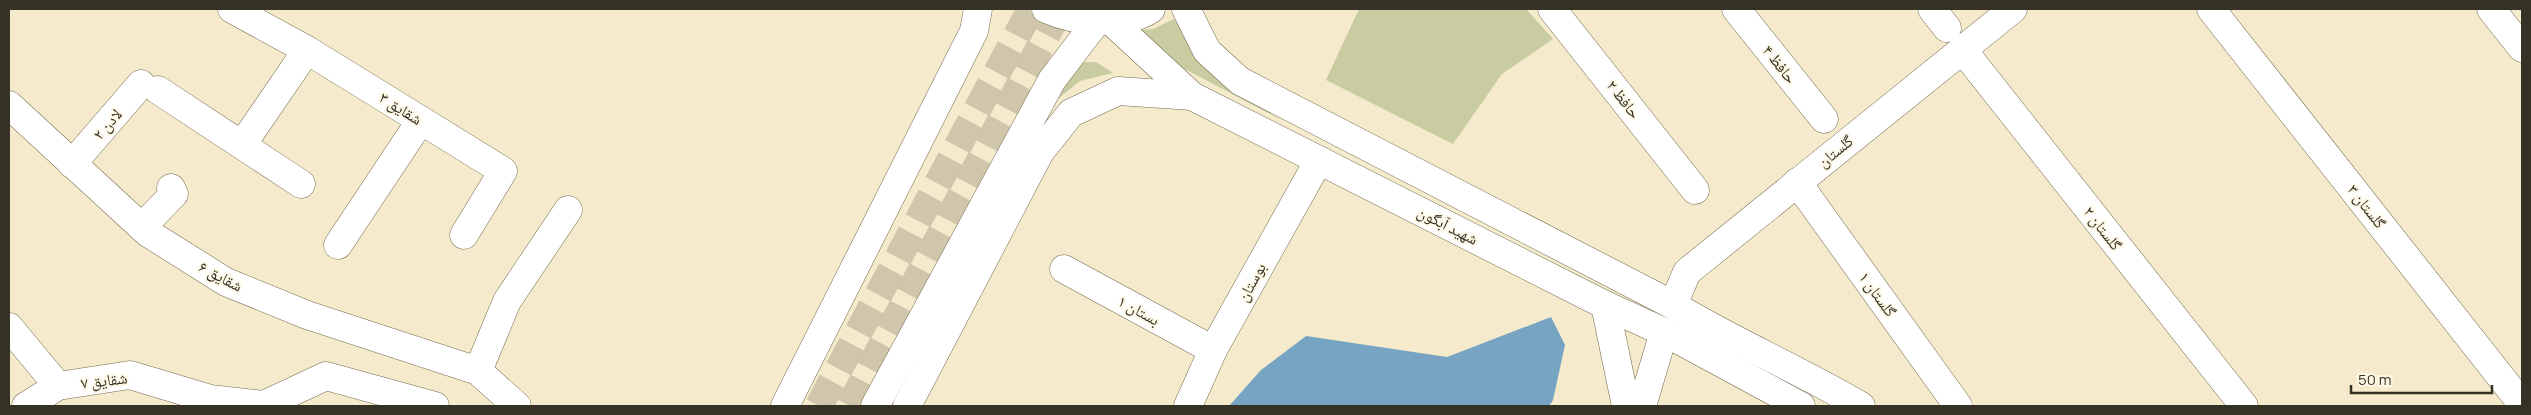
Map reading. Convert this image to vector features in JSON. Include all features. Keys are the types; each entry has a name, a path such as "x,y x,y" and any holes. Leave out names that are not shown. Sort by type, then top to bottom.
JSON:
{"main road":[{"name":"شقایق ۳","path":"232,9 307,50 503,171 464,235"},
{"path":"785,406 974,31 978,9"},
{"path":"1046,9 1062,16 1104,21 1151,9"},
{"name":"شهید آبگون","path":"1186,9 1207,51 1240,81 1673,305 1716,331 1822,383 1861,406"},
{"name":"حافظ ۲","path":"1552,9 1695,190"},
{"name":"حافظ ۴","path":"1736,9 1824,119"},
{"name":"گلستان","path":"1673,305 1687,272 1797,182 1947,28 2013,9"},
{"name":"گلستان ۳","path":"2211,9 2522,404"},
{"path":"2491,9 2522,48"},
{"path":"875,406 1052,80 1104,21"},
{"name":"شهید آبگون","path":"1104,21 1192,96 1605,305 1664,332 1801,406"},
{"name":"گلستان ۲","path":"1947,28 2244,406"},
{"path":"301,184 242,145 307,50"},
{"name":"لادن ۲","path":"72,164 150,87 242,145"},
{"path":"907,406 1040,152 1071,113 1118,91 1192,96"},
{"name":"شقایق ۶","path":"9,105 142,227 226,282 307,315 478,371"},
{"path":"338,245 421,120"},
{"name":"بوستان","path":"1188,406 1213,350 1319,160"},
{"name":"گلستان ۱","path":"1797,182 1958,406"},
{"path":"142,227 174,194 171,188"},
{"path":"1456,229 1470,200"},
{"path":"517,406 478,371 507,301 568,210"},
{"name":"بستان ۱","path":"1064,269 1213,350"},
{"path":"1605,305 1626,406"},
{"path":"9,326 58,386 26,406"},
{"path":"1642,406 1664,332"},
{"name":"شقایق ۷","path":"58,386 130,375 210,399 264,405 326,376 436,406"},
{"path":"9,403 13,406"}],"green space":[{"path":"1359,9 1526,9 1553,39 1502,74 1453,144 1326,80"},
{"path":"1174,19 1211,70 1240,95 1285,122 1183,68 1133,31 1153,29"},
{"path":"1083,62 1096,62 1113,73 1080,81 1059,98 1055,96 1069,69"}],"water":[{"path":"1551,317 1565,345 1553,400 1549,406 1229,406 1261,370 1306,336 1447,357"}],"tunnel":[{"path":"819,406 1031,9"},
{"path":"850,406 1060,9"}]}
